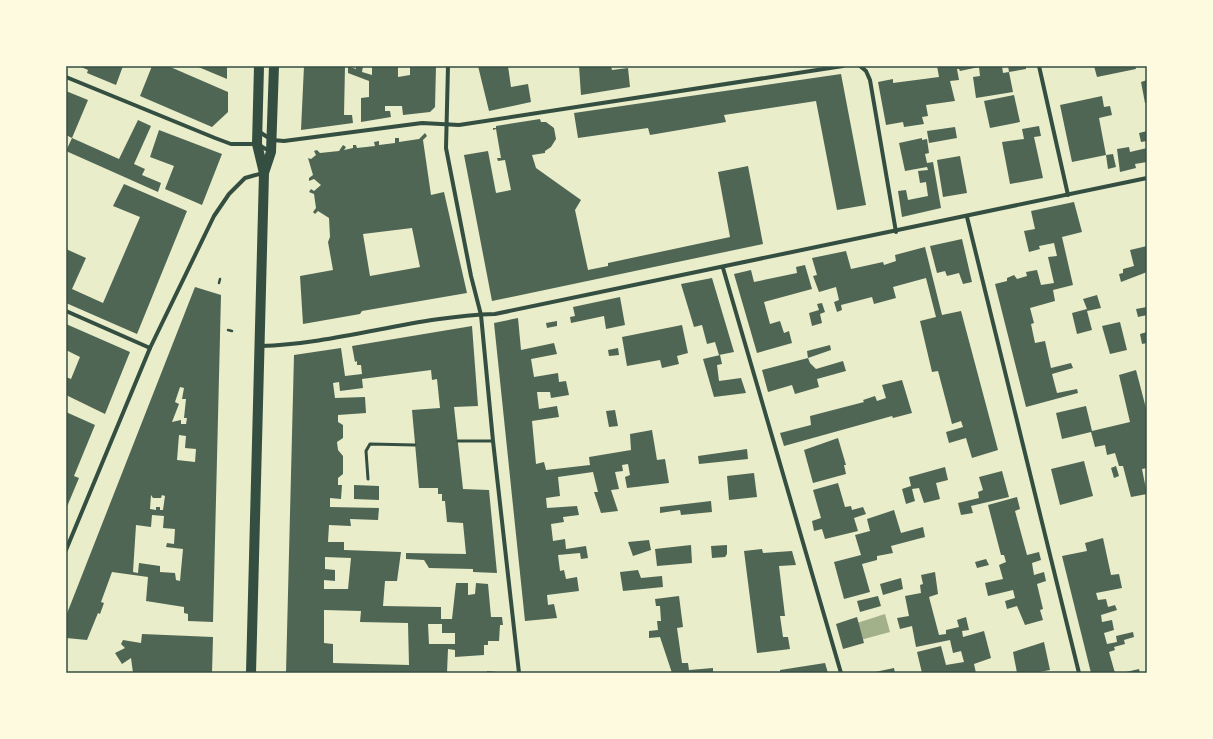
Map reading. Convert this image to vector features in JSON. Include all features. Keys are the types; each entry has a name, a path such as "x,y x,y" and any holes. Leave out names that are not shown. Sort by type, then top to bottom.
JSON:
{"main road":[{"path":"251,673 264,173 257,144 259,66"},
{"path":"264,173 271,152 274,66"}],"street":[{"path":"448,66 446,148 471,276 481,314 493,440 519,673"},
{"path":"258,131 272,140 284,141 422,123 459,125 843,66"},
{"path":"860,66 866,71 870,80 896,232"},
{"path":"1039,66 1068,195"},
{"path":"66,77 231,144 257,144 271,152"},
{"path":"66,550 68,541 150,348 214,216 229,194 245,178 264,173"},
{"path":"259,346 308,343 428,319 495,314 896,232 1147,178"},
{"path":"967,217 1079,673"},
{"path":"723,268 841,673"},
{"path":"66,311 150,348"}],"lane":[{"path":"458,441 493,440"},
{"path":"368,479 366,451 370,444 415,445"}],"path":[{"path":"218,284 220,280"}],"shaded area":[{"path":"885,614 890,632 853,642 857,623"}],"building":[{"path":"79,66 123,66 116,85 87,73 88,70"},
{"path":"152,66 168,66 228,92 228,112 212,127 140,96"},
{"path":"196,66 227,66 227,79"},
{"path":"304,66 345,66 344,115 352,115 353,123 301,130"},
{"path":"348,66 356,69 356,66 363,66 362,72 372,75 372,66 398,66 398,77 410,75 410,66 436,66 435,107 430,112 403,115 402,106 385,106 385,111 390,111 391,117 361,122 361,98 369,97 369,81 348,73"},
{"path":"478,66 508,66 511,87 528,84 531,102 489,111"},
{"path":"579,66 611,66 612,70 628,68 630,87 581,95"},
{"path":"937,66 1002,66 1003,73 1009,72 1013,92 976,98 973,77 980,76 979,67 960,71 957,69 959,80 950,81 955,101 926,105 928,116 922,117 924,124 904,127 903,122 886,125 878,82 893,79 893,83 939,77"},
{"path":"1008,66 1026,66 1026,69 1009,72"},
{"path":"1094,66 1135,66 1136,69 1097,77"},
{"path":"841,74 866,205 837,210 816,101 724,115 726,122 650,135 648,128 578,138 574,113"},
{"path":"1147,80 1147,103 1145,103 1141,82"},
{"path":"66,91 88,100 72,138 66,135"},
{"path":"1014,95 1020,122 990,128 984,101"},
{"path":"1102,96 1104,107 1110,106 1112,115 1099,118 1106,155 1072,162 1060,105"},
{"path":"540,119 541,122 546,122 554,128 556,139 551,147 545,151 545,153 532,155 536,168 581,200 575,210 588,270 608,266 608,263 730,237 718,172 748,166 763,244 492,301 464,155 488,151 496,193 511,190 505,160 498,161 497,158 501,158 496,129 493,130 493,128 496,128 496,126"},
{"path":"138,120 151,126 134,164 145,169 142,175 161,183 158,192 66,151 72,138 119,159"},
{"path":"1039,126 1041,136 1034,137 1043,178 1010,184 1002,142 1024,139 1022,129"},
{"path":"955,127 957,138 929,143 927,131"},
{"path":"159,130 222,154 202,205 165,189 174,166 150,157"},
{"path":"1147,131 1147,141 1141,142 1139,133"},
{"path":"425,133 427,136 423,140 431,195 444,192 467,293 362,311 360,314 303,324 300,276 333,270 328,242 330,237 329,218 318,211 315,214 313,212 316,208 314,194 309,192 311,189 314,191 321,185 314,179 309,181 309,178 313,175 308,158 311,159 316,155 314,151 317,150 320,153 339,151 343,145 346,147 344,150 353,148 353,145 356,145 357,148 375,146 374,142 379,141 379,145 395,143 395,138 399,138 399,142 419,139","holes":["412,228 420,267 370,276 363,234"]},
{"path":"922,138 922,140 927,139 929,153 925,154 927,163 933,162 941,208 902,217 898,191 906,190 908,200 928,196 926,182 920,183 918,171 928,170 927,167 905,171 899,143"},
{"path":"1129,147 1130,152 1147,148 1147,162 1135,164 1136,168 1120,172 1117,149"},
{"path":"1113,154 1116,167 1108,169 1106,155"},
{"path":"960,156 967,193 943,197 937,160"},
{"path":"124,184 187,211 137,334 66,303 66,249 86,258 72,289 103,303 140,217 113,206"},
{"path":"1074,202 1082,232 1062,237 1073,285 1053,290 1055,301 1030,308 1034,323 1031,324 1035,343 1045,341 1051,368 1071,363 1073,368 1052,374 1057,393 1077,389 1078,393 1026,407 995,284 1007,281 1007,278 1014,275 1017,279 1027,276 1026,272 1037,270 1041,285 1054,283 1048,257 1057,256 1054,243 1039,246 1040,249 1029,252 1024,231 1035,229 1031,211"},
{"path":"962,239 972,282 963,284 959,273 947,276 945,271 937,273 930,246"},
{"path":"1147,246 1147,272 1121,282 1119,274 1123,273 1123,269 1134,266 1130,250"},
{"path":"925,247 942,315 961,311 998,450 972,458 966,438 949,443 946,432 963,427 961,421 952,424 938,371 932,372 920,321 936,317 926,278 893,287 896,298 874,304 872,297 841,305 842,310 837,312 834,302 839,300 836,287 819,292 813,276 817,275 812,258 846,251 851,269 883,262 884,265 896,261 895,255"},
{"path":"805,265 812,289 764,302 770,324 780,321 784,333 789,331 792,343 757,353 734,274 751,270 754,282 797,273 796,267"},
{"path":"712,278 734,352 719,355 715,342 707,344 702,325 694,327 681,284"},
{"path":"195,287 221,295 213,622 188,621 188,614 184,613 184,607 146,601 148,577 112,572 101,602 104,603 100,614 98,613 87,640 66,638 66,616","holes":["180,387 184,388 182,399 186,399 184,418 187,418 186,424 181,424 181,420 172,422 179,404 175,402","179,435 186,436 185,448 196,449 195,462 177,460","151,495 153,498 161,498 162,495 165,496 163,510 160,510 160,507 156,507 156,510 150,509","152,515 164,516 163,528 175,529 174,544 167,543 166,547 183,549 180,581 176,580 175,573 160,572 160,566 139,563 138,573 133,572 136,525 151,527"]},
{"path":"1097,295 1101,308 1087,311 1092,330 1077,334 1072,313 1087,309 1083,299"},
{"path":"620,297 625,325 606,329 604,316 571,323 570,317 575,316 573,307"},
{"path":"822,303 825,312 820,314 822,323 812,326 809,313 819,310 817,304"},
{"path":"1147,307 1147,315 1138,317 1136,309"},
{"path":"518,318 521,350 554,343 557,354 531,359 534,377 558,373 559,382 566,381 569,395 551,398 550,392 537,392 539,409 557,406 559,417 532,421 536,464 544,462 546,470 590,465 589,457 631,450 630,434 652,430 657,460 665,459 669,483 627,488 625,477 630,475 628,464 622,465 623,471 615,472 619,489 611,490 618,511 601,513 594,492 598,492 593,472 558,477 560,496 546,498 547,508 577,506 579,515 563,517 564,522 551,524 553,541 565,539 566,549 586,546 588,558 581,559 580,553 558,555 560,571 564,570 566,579 577,577 579,591 547,595 548,605 554,604 557,618 525,621 494,323"},
{"path":"557,321 557,326 547,328 546,323"},
{"path":"1120,322 1127,350 1110,354 1102,326"},
{"path":"66,324 130,352 105,414 66,395 66,377 71,379 80,357 66,350"},
{"path":"682,325 688,353 677,356 679,364 662,368 660,360 627,366 622,337"},
{"path":"472,326 478,406 454,407 463,489 489,490 497,573 473,572 473,569 429,568 424,560 406,559 406,553 466,554 463,523 447,522 445,501 442,501 442,494 438,494 438,488 419,488 412,410 440,408 437,379 432,380 431,370 362,379 363,388 340,391 339,382 333,383 335,398 365,397 366,413 338,415 338,422 343,425 343,438 337,442 338,450 343,456 343,474 338,478 338,485 342,485 341,499 330,498 330,507 379,508 378,520 350,519 351,526 329,525 328,542 344,542 344,550 401,552 397,581 385,581 383,606 441,607 441,619 452,619 456,583 468,583 468,595 475,594 476,583 488,584 491,617 502,617 503,625 500,625 499,641 488,641 488,645 484,645 484,655 455,657 455,650 448,649 447,673 286,673 294,355 341,348 345,376 362,374 361,365 357,365 357,361 355,362 352,346","holes":["325,557 351,558 348,589 324,589 324,580 335,581 335,570 325,569","324,610 361,611 360,622 408,623 409,665 333,663 333,644 324,643","428,624 442,624 442,633 455,633 455,644 429,644"]},
{"path":"1147,332 1147,343 1142,344 1140,334"},
{"path":"830,345 831,350 808,358 807,351"},
{"path":"618,348 619,355 609,356 608,350"},
{"path":"720,355 722,364 717,365 719,381 741,378 746,393 714,397 703,359"},
{"path":"808,358 810,363 816,369 843,361 846,371 817,379 819,387 795,394 792,385 768,392 762,370"},
{"path":"1136,370 1147,412 1147,468 1142,469 1147,494 1131,497 1123,466 1119,466 1115,453 1107,455 1105,445 1095,447 1091,432 1062,439 1056,413 1086,406 1092,431 1130,422 1119,375"},
{"path":"902,380 912,413 893,418 892,416 784,446 780,433 811,425 810,416 864,402 863,400 875,396 877,401 886,398 882,385"},
{"path":"615,410 618,426 609,427 606,411"},
{"path":"66,412 95,425 74,476 79,478 66,509"},
{"path":"838,438 846,465 844,465 846,474 813,483 804,450"},
{"path":"747,449 748,459 699,464 698,456"},
{"path":"1084,461 1093,496 1060,505 1051,469"},
{"path":"1116,466 1119,476 1114,478 1111,468"},
{"path":"945,467 948,480 936,483 940,499 924,503 919,488 912,489 915,501 906,504 902,489 911,486 909,477"},
{"path":"1002,471 1009,497 971,506 973,513 961,515 958,503 979,498 978,492 983,490 979,477"},
{"path":"754,473 757,497 729,500 727,476"},
{"path":"838,483 845,507 851,506 852,510 863,507 866,514 854,518 858,531 825,539 822,529 814,531 812,521 821,518 813,490"},
{"path":"354,485 379,486 379,500 354,499"},
{"path":"1017,497 1020,509 1015,511 1027,555 1039,552 1041,560 1032,563 1034,575 1044,572 1046,581 1037,584 1043,609 1040,610 1043,620 1025,625 1017,606 1007,609 1005,601 1015,598 1013,590 988,596 985,583 1003,579 999,565 1006,562 1004,555 1001,555 988,505"},
{"path":"711,501 712,512 681,515 680,510 660,513 660,507"},
{"path":"894,510 901,533 923,527 925,537 891,546 893,553 877,556 877,560 862,564 870,592 844,599 834,562 861,555 855,535 870,531 867,519"},
{"path":"1103,538 1111,575 1119,574 1122,588 1096,593 1098,600 1106,599 1108,607 1115,605 1117,610 1101,615 1102,622 1112,620 1114,630 1104,633 1107,644 1117,642 1116,636 1133,632 1134,637 1124,640 1125,644 1114,647 1115,650 1109,652 1115,673 1091,673 1062,556 1087,551 1085,543"},
{"path":"649,540 651,550 633,556 628,542"},
{"path":"691,545 692,563 657,566 655,549"},
{"path":"727,545 727,554 725,557 712,558 711,546"},
{"path":"762,549 763,553 792,551 796,565 779,566 785,616 780,616 783,637 788,637 790,649 757,653 744,551"},
{"path":"986,559 989,565 977,568 975,562"},
{"path":"638,570 641,578 662,576 663,587 623,591 620,572"},
{"path":"935,572 938,594 929,597 939,635 946,634 946,630 959,627 957,620 966,617 969,630 962,631 963,637 984,631 991,658 974,664 976,673 922,673 917,652 941,646 946,665 964,662 961,651 953,653 950,640 916,647 912,626 900,629 897,618 909,616 905,596 921,593 920,585 923,584 921,575"},
{"path":"901,578 903,589 883,595 880,584"},
{"path":"679,596 683,627 677,628 682,663 688,663 689,670 713,668 713,673 672,673 660,637 649,638 649,631 658,630 657,621 661,621 660,606 656,606 655,599"},
{"path":"878,596 881,606 860,612 857,601"},
{"path":"857,617 864,643 843,649 836,624"},
{"path":"142,634 213,637 212,673 133,673 131,658 122,664 115,653 125,648 121,644 123,640 141,643"},
{"path":"1044,642 1050,670 1034,673 1017,673 1013,652"},
{"path":"825,663 828,673 780,673 780,670"},
{"path":"894,668 895,673 875,672"},
{"path":"1139,669 1140,673 1126,673 1126,672"},
{"path":"487,671 498,672 498,673 487,673"}]}
